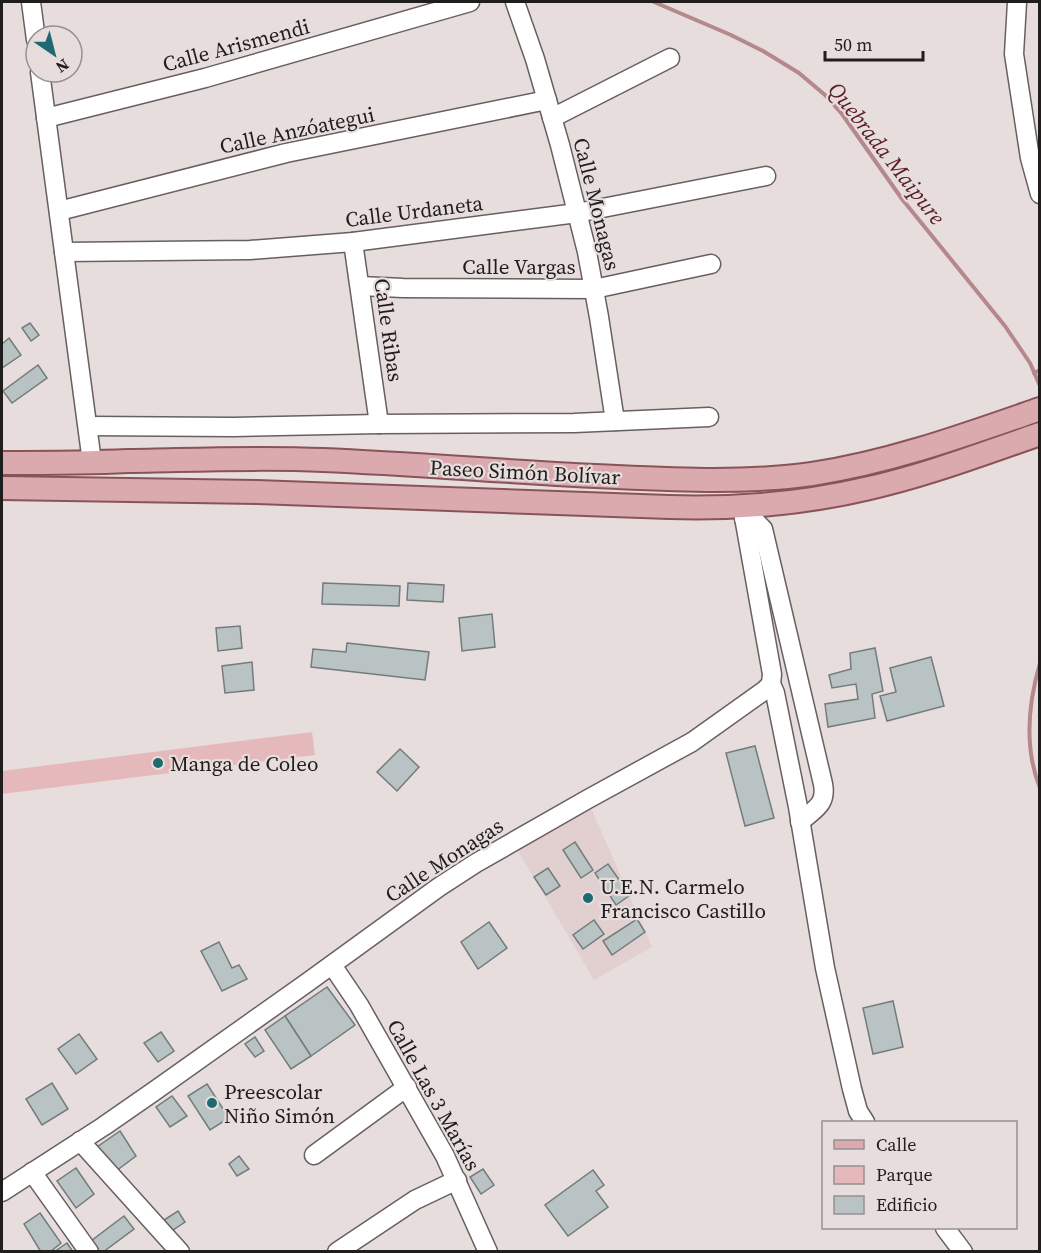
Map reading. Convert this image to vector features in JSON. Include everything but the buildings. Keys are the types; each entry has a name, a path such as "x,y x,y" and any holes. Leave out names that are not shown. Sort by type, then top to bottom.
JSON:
{"main road":[{"name":"Paseo Simón Bolívar","path":"2,464 269,458 671,480 769,479 877,462 927,448 1031,412"},
{"name":"Paseo Simón Bolívar","path":"2,488 257,492 681,507 743,513 865,489 925,473 1033,436"}],"street":[{"path":"31,2 34,24"},
{"name":"Calle Arismendi","path":"46,118 205,78 470,2"},
{"name":"Calle Monagas","path":"516,2 536,59 587,252 615,421"},
{"path":"1017,2 1014,54 1030,158 1040,194"},
{"name":"Calle Anzóategui","path":"59,211 286,153 550,109 670,58"},
{"path":"42,84 93,462"},
{"name":"Calle Urdaneta","path":"64,252 250,250 353,242 577,213 766,176"},
{"name":"Calle Ribas","path":"353,242 380,424"},
{"name":"Calle Vargas","path":"360,286 594,289 711,264"},
{"name":"Paseo Simón Bolívar","path":"88,426 234,427 574,423 710,417"},
{"path":"743,513 772,675 771,684 775,693 800,822 825,968 852,1089 858,1111 864,1121"},
{"path":"743,513 763,529 825,793 821,803 800,822"},
{"name":"Calle Monagas","path":"2,1192 182,1072 439,887 476,863 692,742 771,684"},
{"name":"Calle Las 3 Marías","path":"332,964 445,1156 488,1251"},
{"path":"314,1155 406,1087"},
{"path":"80,1141 180,1251"},
{"path":"32,1172 89,1251"},
{"path":"337,1251 415,1200 457,1180"},
{"path":"946,1229 963,1251"}],"shaded area":[{"name":"U.E.N. Carmelo Francisco Castillo","path":"590,806 652,947 594,980 517,849"}],"green space":[{"name":"Manga de Coleo","path":"312,732 315,755 2,794 2,771"}],"waterway":[{"name":"Quebrada Maipure","path":"654,2 763,51 799,73 825,95 842,114 902,199 1005,326 1030,363 1040,386"},
{"name":"Quebrada Maipure","path":"1034,373 1040,370"},
{"name":"Quebrada Maipure","path":"1040,663 1033,694 1030,726 1032,757 1040,788"}],"place":[{"name":"Manga de Coleo","path":"158,763"},
{"name":"U.E.N. Carmelo Francisco Castillo","path":"588,898"},
{"name":"Preescolar Niño Simón","path":"212,1103"}]}
